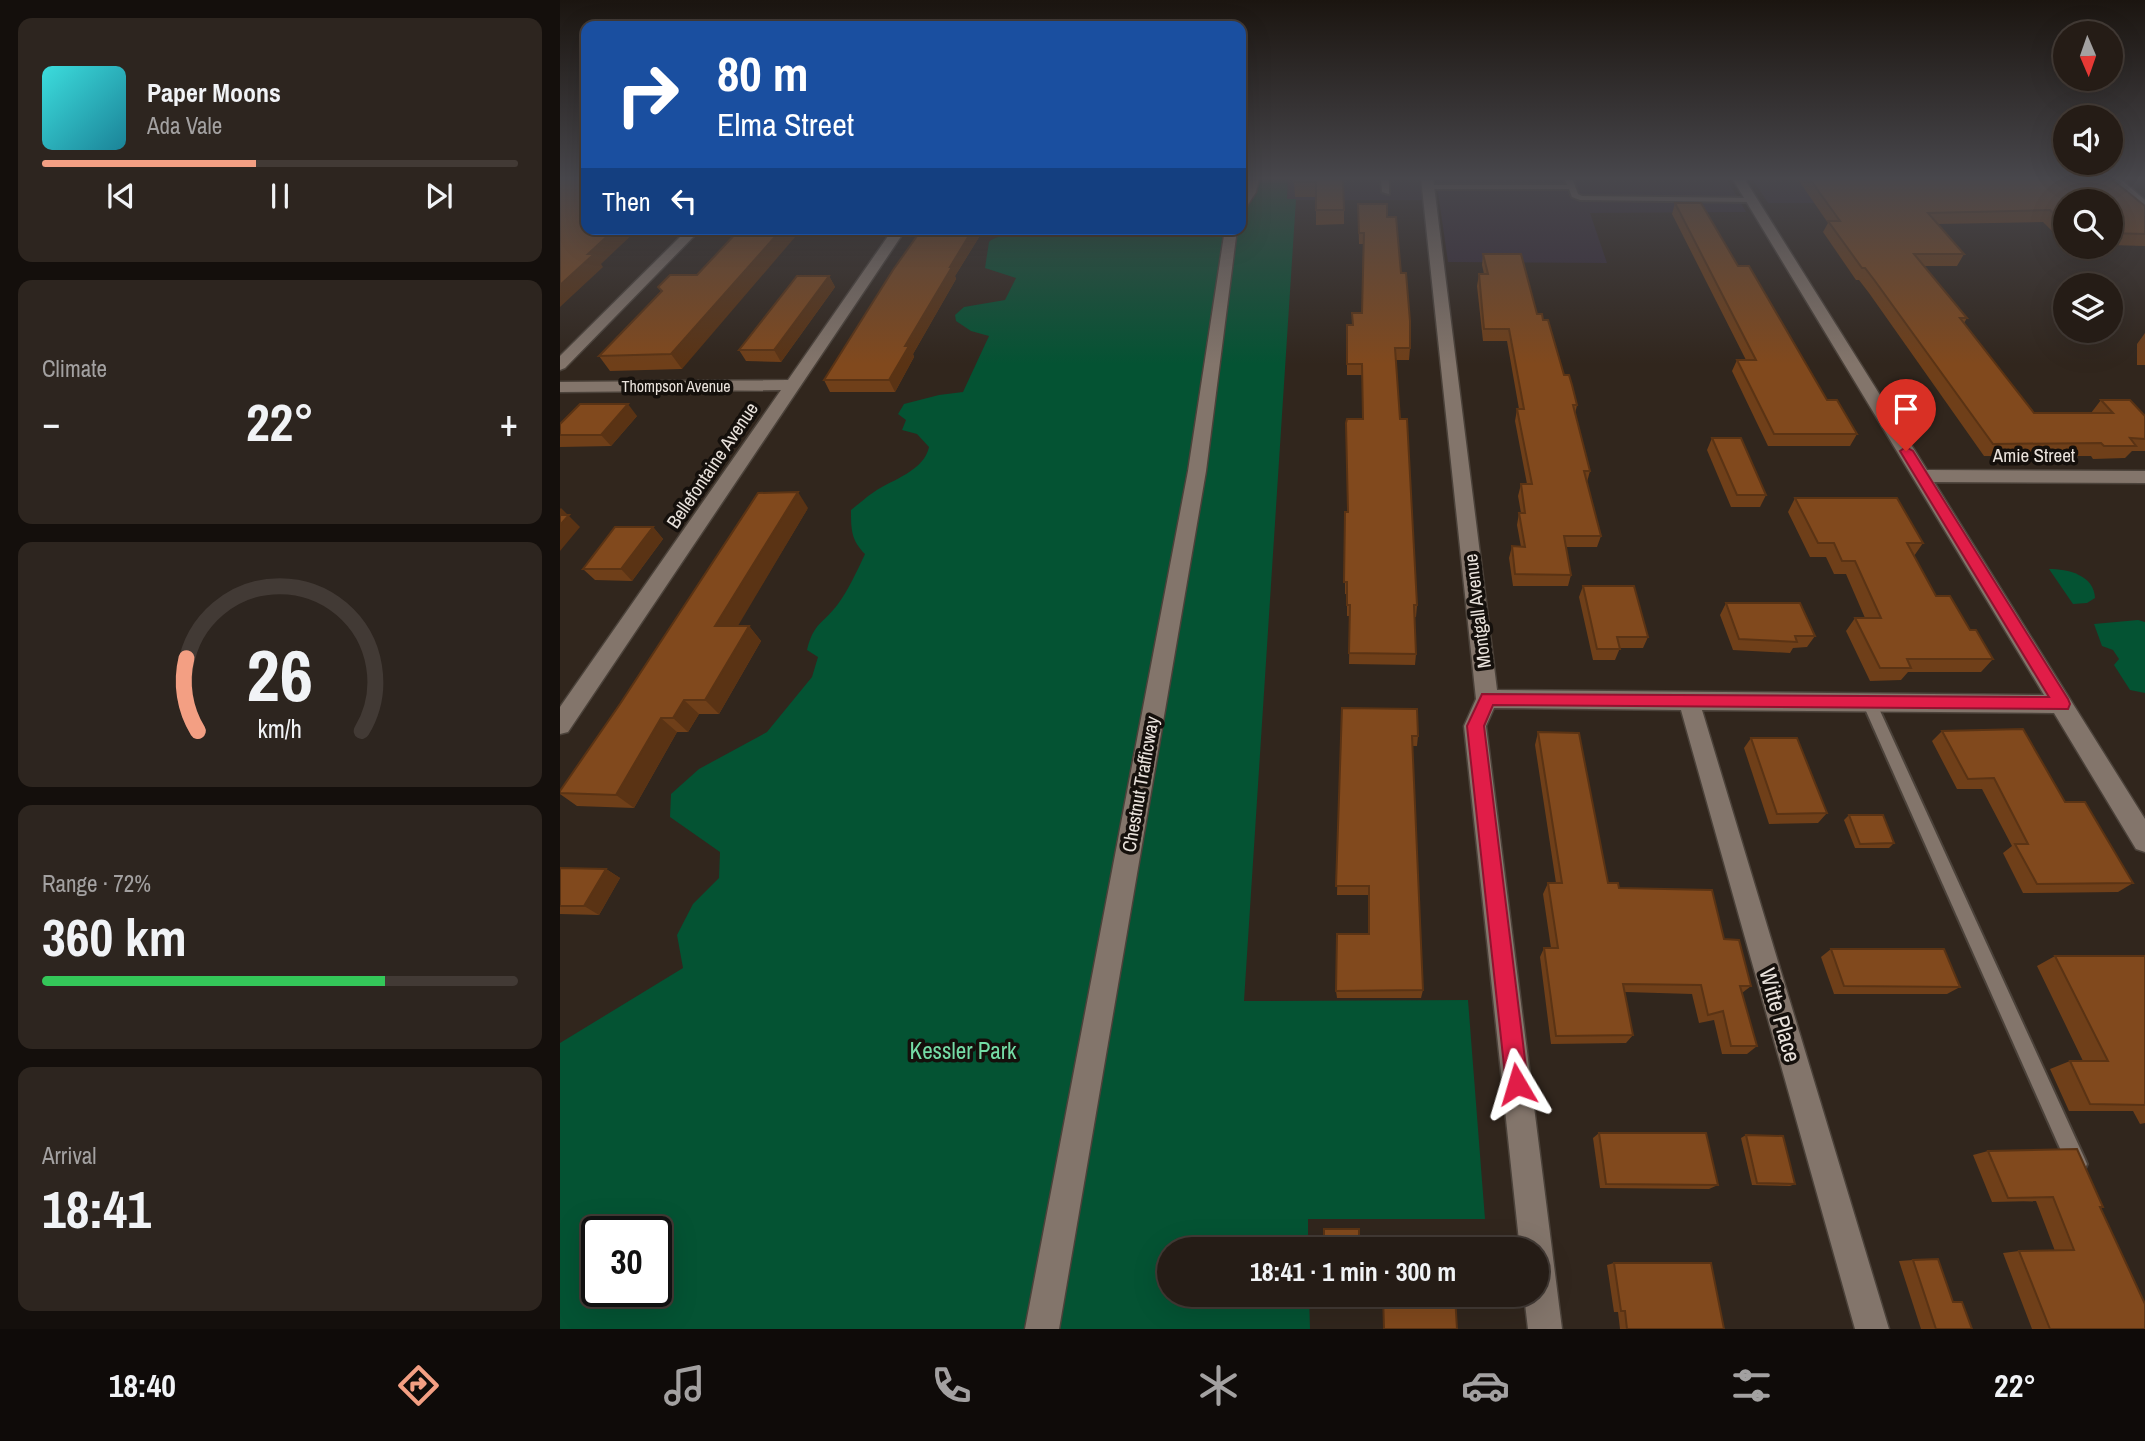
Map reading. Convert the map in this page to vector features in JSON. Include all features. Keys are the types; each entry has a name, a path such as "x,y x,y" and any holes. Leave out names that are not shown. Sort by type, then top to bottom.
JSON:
{"street":[{"path":"560,365 684,240"},
{"name":"Bellefontaine Avenue","path":"560,725 892,240"},
{"name":"Chestnut Trafficway","path":"1042,1329 1196,471 1228,240"},
{"name":"Montgall Avenue","path":"1435,240 1488,699 1475,726 1534,1237"},
{"path":"1777,240 2062,704 2135,809 2145,841"},
{"name":"Thompson Avenue","path":"560,387 792,386"},
{"name":"Amie Street","path":"1923,476 2145,477"},
{"path":"1488,699 2062,704"},
{"name":"Witte Place","path":"1689,701 1872,1329"},
{"name":"Montgall Avenue","path":"1542,1307 1545,1329"}],"lane":[{"path":"1869,702 2082,1175"}],"shaded area":[{"path":"1445,240 1599,240 1607,263 1448,262"}],"green space":[{"name":"Kessler Park","path":"994,240 1293,240 1244,1001 1468,1000 1485,1219 1308,1219 1308,1237 1157,1237 1157,1307 1309,1307 1310,1329 560,1329 560,1043 683,968 677,935 693,904 719,878 720,852 670,817 671,794 699,769 767,732 812,677 818,657 807,650 813,634 842,598 865,554 853,534 851,510 874,492 907,474 921,462 929,447 917,434 902,430 906,420 898,414 904,404 963,392 989,336 971,331 956,321 955,315 964,307 1005,300 1016,278 985,268 989,242"},
{"path":"2049,569 2079,575 2090,584 2095,598 2087,603 2073,604"},
{"path":"2138,620 2145,622 2145,693 2130,690 2114,665 2119,659 2113,650 2102,646 2094,624"}],"building":[{"path":"560,240 603,240 588,254 594,254 560,285"},
{"path":"730,240 772,240 671,354 599,356 662,291 658,287 670,275 697,275"},
{"path":"914,240 966,240 905,346 909,346 889,380 824,380"},
{"path":"1364,240 1398,240 1401,273 1406,273 1410,321 1410,348 1395,348 1400,419 1407,419 1417,605 1414,605 1416,654 1349,653 1350,605 1347,605 1347,582 1344,582 1345,512 1348,512 1346,423 1347,419 1363,419 1362,364 1347,364 1347,325 1353,325 1352,313 1362,313"},
{"path":"1694,240 1723,240 1738,266 1749,266 1827,400 1837,400 1857,434 1774,434 1737,360 1756,360"},
{"path":"1842,240 1952,240 1964,254 1914,254 1967,318 1960,318 2034,413 2113,413 2101,400 2130,400 2145,416 2145,439 2130,438 2136,446 2104,446 2101,443 1993,444 1865,268 1862,268"},
{"path":"1483,254 1521,254 1537,314 1542,314 1543,320 1548,320 1564,375 1569,375 1572,385 1577,405 1573,405 1590,471 1584,471 1601,536 1564,536 1571,575 1515,574 1512,546 1525,547 1519,513 1525,513 1521,484 1532,484 1517,409 1524,409 1509,329 1484,329 1479,274 1488,274"},
{"path":"797,276 829,276 774,350 739,350"},
{"path":"580,404 628,404 601,435 560,435 560,424"},
{"path":"1712,438 1741,438 1766,495 1737,495"},
{"path":"798,492 715,626 749,626 705,700 684,700 673,718 661,718 616,795 560,793 758,493"},
{"path":"1795,498 1897,498 1923,543 1907,543 1936,596 1950,596 1970,630 1976,630 1993,659 1907,659 1911,668 1880,668 1855,618 1881,618 1855,561 1842,561 1834,543 1818,543"},
{"path":"560,515 569,515 560,525"},
{"path":"615,527 653,527 621,569 583,569"},
{"path":"1583,586 1634,586 1648,637 1617,637 1620,649 1597,649"},
{"path":"1726,603 1800,603 1815,636 1795,636 1797,642 1739,639"},
{"path":"1342,708 1417,709 1418,736 1412,736 1423,990 1336,991 1337,934 1369,934 1369,886 1336,886"},
{"path":"2023,729 2065,802 2085,802 2133,883 2037,884 2015,844 2028,844 1994,778 1968,779 1942,731"},
{"path":"1538,732 1579,733 1608,883 1618,883 1619,888 1712,890 1724,939 1739,940 1751,986 1740,986 1757,1046 1731,1046 1723,1011 1708,1015 1701,985 1623,984 1633,1035 1556,1036 1544,948 1558,948 1548,883 1562,883"},
{"path":"1751,738 1797,738 1827,813 1777,814"},
{"path":"1849,815 1883,815 1894,843 1860,844"},
{"path":"560,868 606,869 584,906 560,906"},
{"path":"1831,949 1944,949 1960,987 1844,986"},
{"path":"2055,956 2145,956 2145,1105 2090,1104 2070,1061 2108,1061"},
{"path":"1599,1133 1706,1133 1718,1185 1606,1184"},
{"path":"1746,1135 1783,1136 1795,1184 1757,1183"},
{"path":"2077,1149 2103,1207 2100,1207 2145,1304 2145,1329 2050,1329 2019,1251 2074,1250 2053,1197 2008,1198 1988,1151"},
{"path":"1324,1229 1359,1229 1359,1237 1324,1237"},
{"path":"1938,1259 1953,1302 1962,1302 1972,1329 1936,1329 1913,1260"},
{"path":"1614,1263 1711,1263 1724,1329 1627,1329 1625,1311 1621,1311"},
{"path":"1383,1307 1456,1307 1457,1329 1384,1329"}],"route":[{"path":"1517,1084 1475,726 1488,699 2062,704 1906,451"}]}
